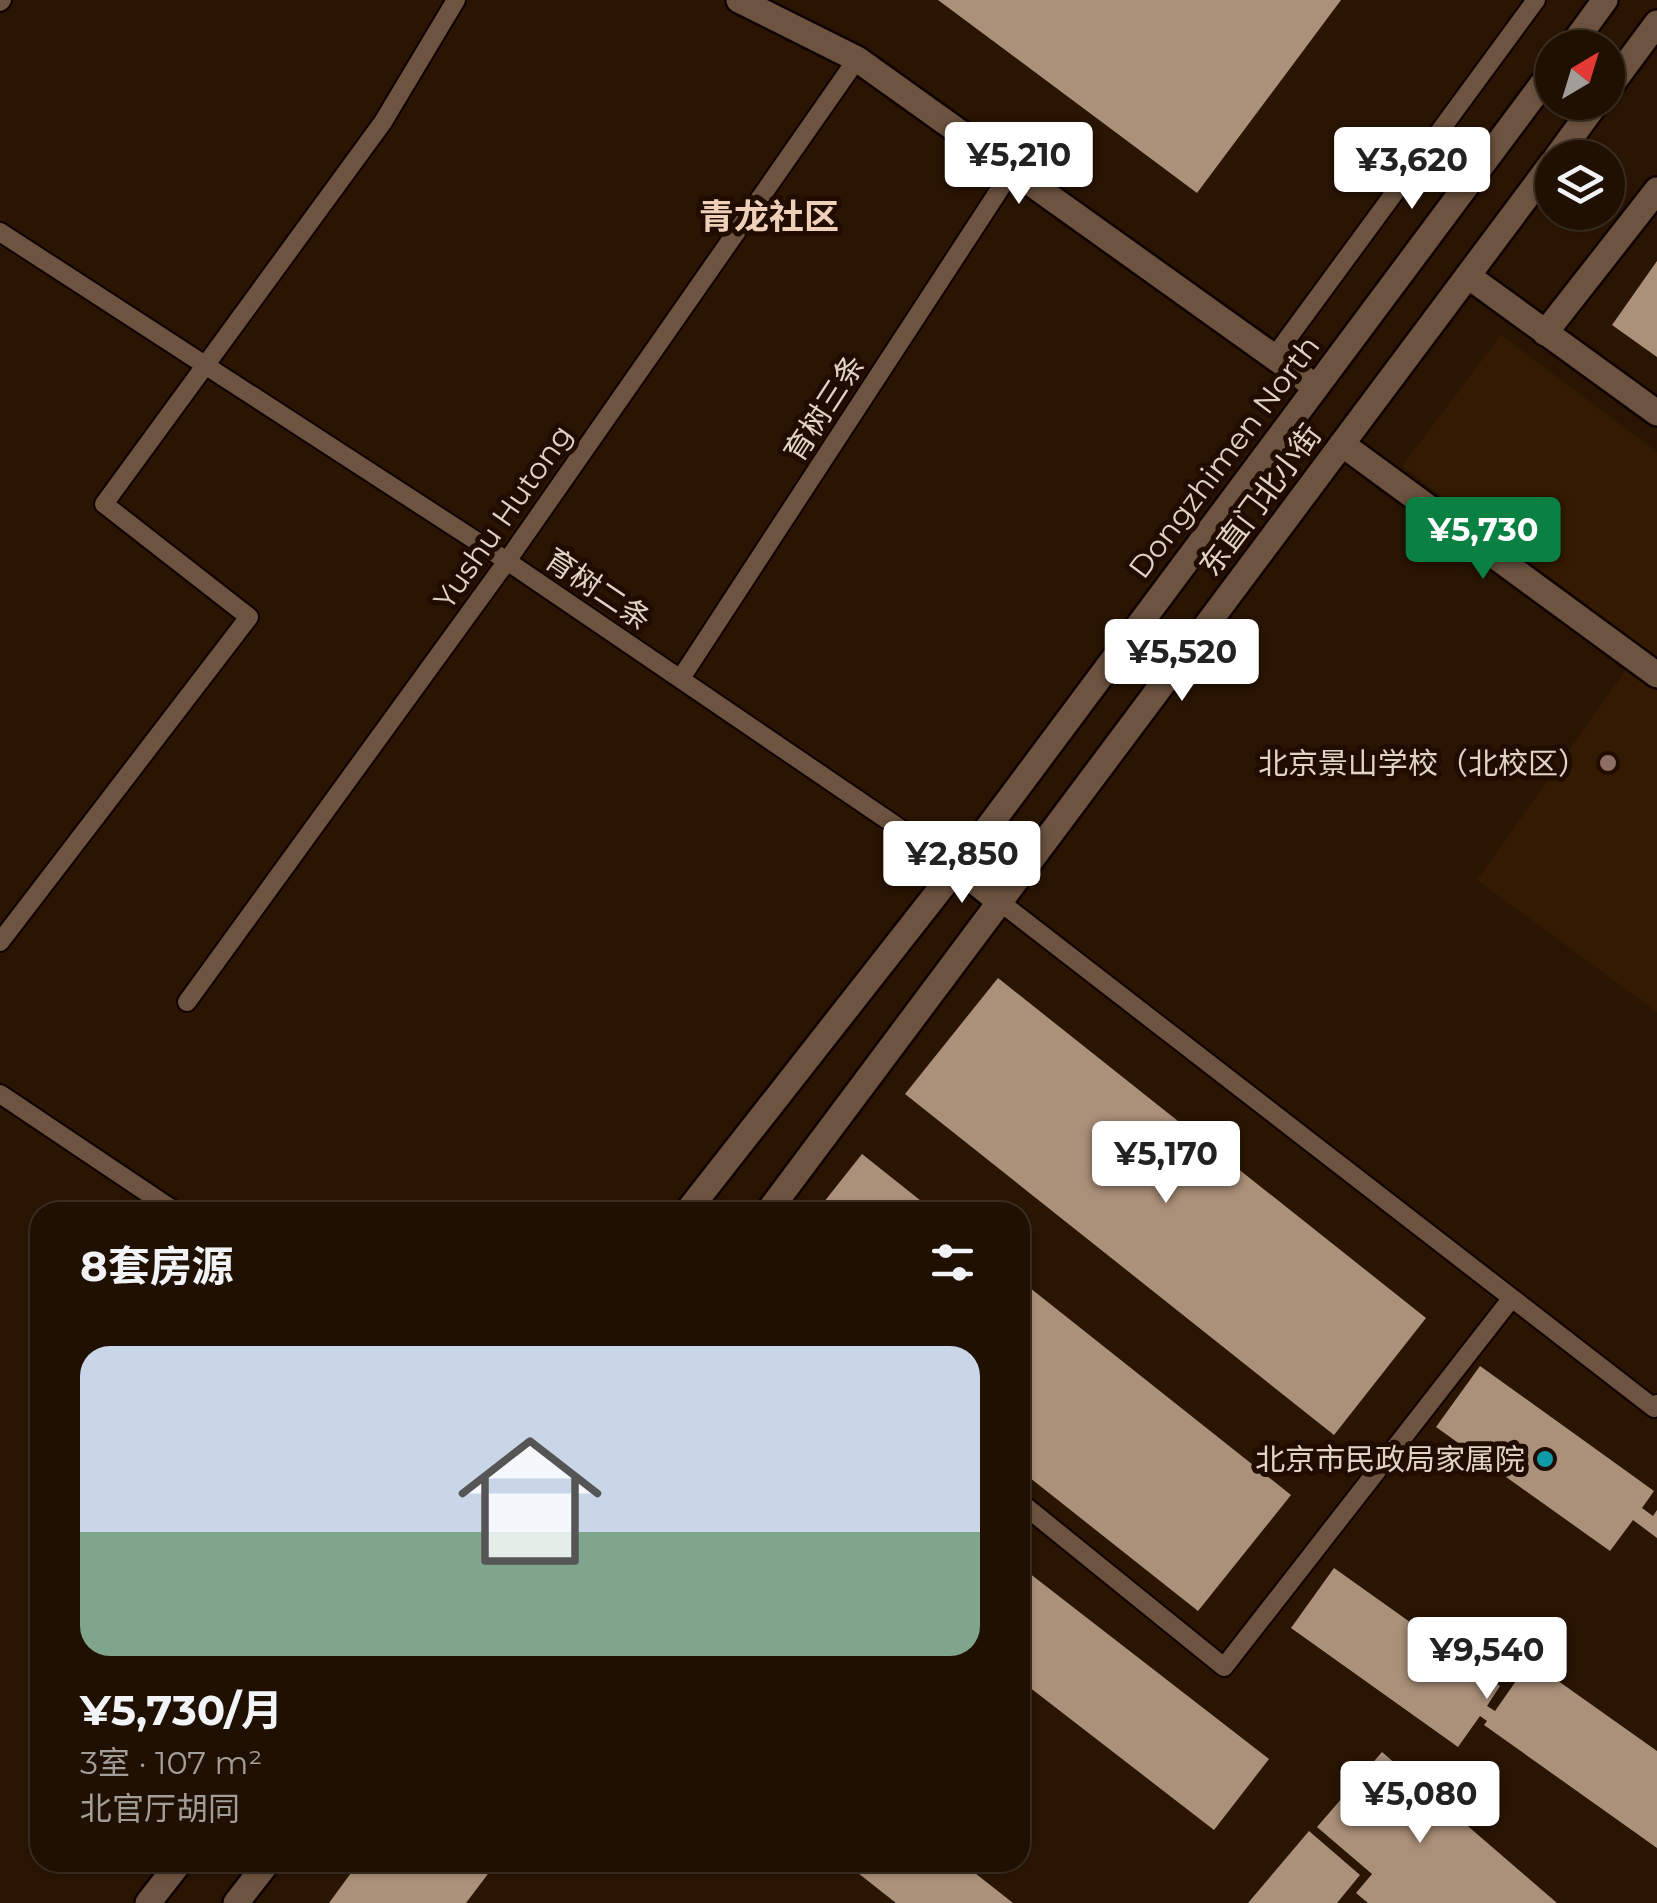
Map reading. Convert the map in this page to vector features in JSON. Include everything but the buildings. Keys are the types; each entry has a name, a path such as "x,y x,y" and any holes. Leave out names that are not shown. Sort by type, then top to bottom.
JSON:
{"main road":[{"path":"739,0 857,59 1316,387"},
{"path":"1583,30 1605,0"},
{"path":"1625,66 1657,23"},
{"name":"Dongzhimen North","path":"695,1202 958,868 1535,94"},
{"name":"东直门北小街","path":"1569,140 1584,120"},
{"name":"东直门北小街","path":"775,1202 1535,186"},
{"path":"1546,333 1657,190"},
{"path":"1468,276 1657,413"},
{"path":"1342,444 1657,674"},
{"path":"958,868 1000,902"},
{"path":"148,1903 172,1872"},
{"path":"236,1903 260,1872"}],"lane":[{"path":"0,942 250,618 104,504 202,363 382,122 456,0"},
{"path":"1274,356 1536,0"},
{"name":"Yushu Hutong","path":"187,1002 508,561 857,59"},
{"name":"育树三条","path":"680,678 1012,169"},
{"name":"育树二条","path":"0,232 508,561 958,868"},
{"path":"1000,902 1510,1300 1654,1408 1657,1404"},
{"path":"0,1094 161,1202"},
{"path":"1030,1510 1224,1667 1510,1300"}],"shaded area":[{"name":"北京景山学校（北校区）","path":"1501,335 1657,452 1657,1012 1477,880 1642,647 1402,466"}],"place":[{"name":"北京景山学校（北校区）","path":"1608,763"},
{"name":"北京市民政局家属院","path":"1545,1459"}],"district":[{"name":"青龙社区","path":"769,216"}]}
